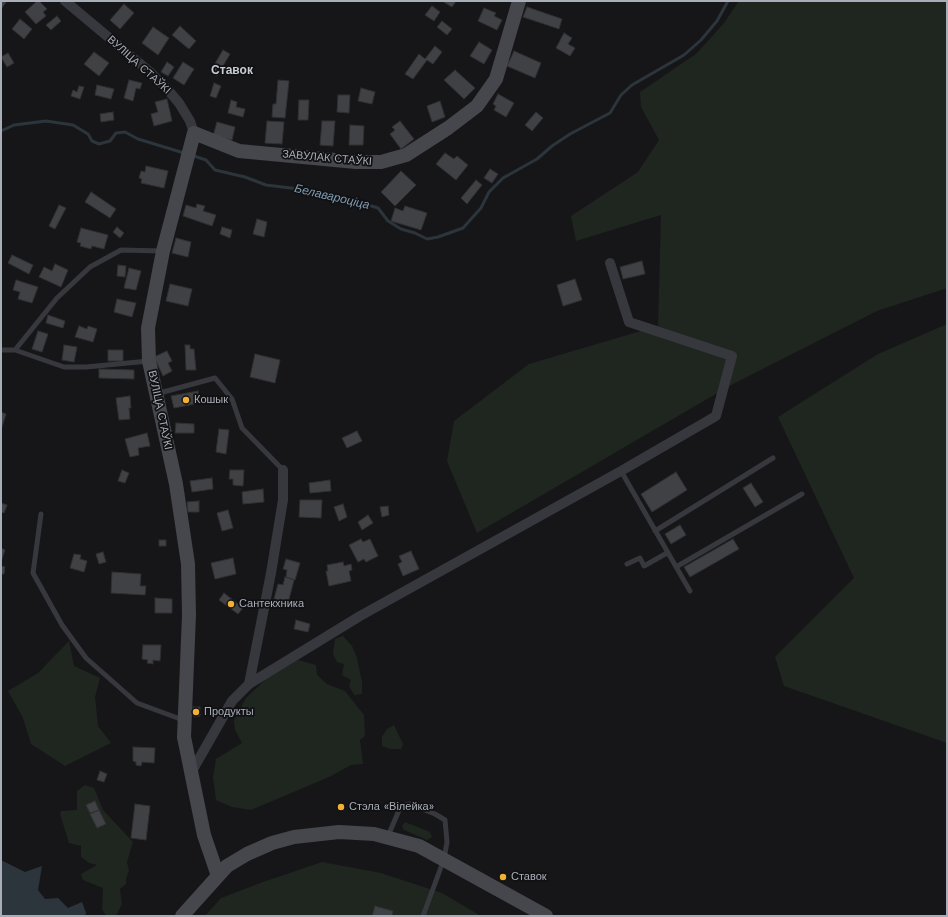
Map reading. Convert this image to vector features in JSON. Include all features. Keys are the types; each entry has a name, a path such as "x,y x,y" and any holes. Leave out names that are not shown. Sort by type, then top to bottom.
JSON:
{"street":[{"name":"ВУЛІЦА СТАЎКІ","path":"65,1 164,85 179,103 190,121 192,137 163,251 148,328 149,361 176,484 188,564 189,615 184,737 204,835 218,876"},
{"name":"ЗАВУЛАК СТАЎКІ","path":"192,137 239,150 356,162 381,162 406,155 448,128 477,106 496,79 519,1"},
{"path":"192,771 232,700 249,684 360,616 621,471 716,416 732,356 629,322 610,263"},
{"path":"249,684 271,573 283,500 282,470"},
{"path":"182,916 227,866 247,854 272,843 294,837 339,832 355,832 387,837 419,846 546,916"}],"lane":[{"path":"15,350 57,298 90,268 121,250 163,251"},
{"path":"1,350 15,350 64,367 86,367 149,361"},
{"path":"156,394 215,378 232,399 242,428 282,470"},
{"path":"655,532 773,458"},
{"path":"621,471 690,591"},
{"path":"676,567 802,494"},
{"path":"41,514 33,573 62,625 86,658 137,703 184,720"},
{"path":"627,564 640,558 644,566 667,553"},
{"path":"387,837 400,808 404,805 410,804 435,814 445,820 447,842 444,859 423,916"}],"shaded area":[{"path":"739,1 947,1 947,288 877,311 733,384 477,533 447,461 454,421 529,364 658,326 661,215 576,241 571,216 638,172 659,140 641,107 640,92 696,54 724,23"},
{"path":"947,324 947,743 784,686 775,657 854,578 778,417 878,354"},
{"path":"343,636 352,646 357,658 362,682 362,694 354,695 349,686 351,680 342,675 344,664 337,662 333,654 335,639"},
{"path":"69,641 74,666 100,678 95,697 98,726 111,743 65,766 31,744 23,718 8,691 38,673"},
{"path":"298,660 316,665 317,675 327,684 345,691 364,715 365,736 360,740 363,764 351,765 329,777 251,810 232,807 216,800 213,778 216,759 242,743 235,730 234,720 246,698 266,679"},
{"path":"394,725 403,744 401,749 390,749 382,746 382,737 387,729"},
{"path":"85,785 94,788 103,810 133,842 127,862 129,871 126,878 126,884 120,889 122,904 116,916 106,916 102,909 103,888 83,880 81,874 97,865 89,863 81,857 81,846 69,843 60,814 61,811 77,810 77,791"},
{"path":"405,822 430,832 432,837 427,840 404,830 402,826"},
{"path":"1,860 25,872 42,866 38,890 45,899 58,898 68,908 82,902 86,913 85,916 1,916"},
{"path":"322,862 381,873 442,893 481,916 205,916 221,898"}],"building":[{"path":"1,1 7,1 1,9"},
{"path":"37,1 39,1 47,9 43,12 46,16 36,24 25,12"},
{"path":"442,1 456,1 452,7"},
{"path":"124,4 134,13 120,29 110,20"},
{"path":"432,6 440,12 434,21 425,15"},
{"path":"527,7 562,19 559,29 523,17"},
{"path":"484,8 496,13 494,16 502,20 497,30 478,21"},
{"path":"57,16 61,21 51,30 46,25"},
{"path":"20,19 32,29 24,39 12,29"},
{"path":"442,21 452,29 447,35 437,27"},
{"path":"180,26 196,41 189,49 172,35"},
{"path":"153,27 169,38 158,55 142,43"},
{"path":"564,33 572,38 568,44 575,48 570,56 556,48"},
{"path":"479,42 492,50 484,64 470,56"},
{"path":"435,46 442,52 433,64 427,60 413,79 405,74 419,54 425,59"},
{"path":"223,50 230,54 217,76 210,72"},
{"path":"514,51 541,63 535,78 507,66"},
{"path":"94,52 109,63 99,76 84,64"},
{"path":"8,53 14,63 7,67 1,57"},
{"path":"167,62 174,67 168,76 161,72"},
{"path":"183,62 194,69 184,85 173,78"},
{"path":"455,70 475,88 464,99 444,80"},
{"path":"129,80 142,83 140,89 136,88 133,101 124,98"},
{"path":"278,80 289,81 285,118 272,117 273,104 276,104"},
{"path":"214,83 221,86 216,98 210,96"},
{"path":"97,85 114,89 111,99 95,95"},
{"path":"79,86 84,87 80,99 71,96 73,90 77,92"},
{"path":"361,88 375,92 372,104 358,101"},
{"path":"498,94 514,103 506,117 494,110 496,106 493,104"},
{"path":"338,95 350,95 349,113 337,112"},
{"path":"167,99 172,121 154,126 151,114 158,112 155,102"},
{"path":"231,100 237,102 236,107 245,109 243,117 228,113"},
{"path":"299,100 309,100 308,120 298,120"},
{"path":"440,101 445,117 432,122 427,106"},
{"path":"113,112 114,120 101,122 100,114"},
{"path":"536,112 543,118 532,131 525,125"},
{"path":"267,121 284,122 282,144 265,143"},
{"path":"322,121 335,121 333,146 320,145"},
{"path":"400,121 414,139 401,149 390,134 395,130 392,127"},
{"path":"217,122 235,127 232,140 213,136"},
{"path":"350,125 364,126 363,145 349,145"},
{"path":"445,153 454,159 457,156 468,165 456,180 436,164"},
{"path":"146,166 168,171 164,188 141,183 142,179 139,178 141,171 145,172"},
{"path":"490,169 498,174 492,183 484,178"},
{"path":"401,171 416,185 395,206 381,192"},
{"path":"476,180 482,185 467,204 461,198"},
{"path":"91,192 116,209 110,218 85,202"},
{"path":"197,204 205,206 203,211 216,215 212,226 183,216 186,205 196,208"},
{"path":"59,205 66,208 55,229 49,226"},
{"path":"405,206 427,213 421,230 391,221 395,208 403,211"},
{"path":"257,219 267,222 264,237 253,234"},
{"path":"117,227 124,233 120,238 113,232"},
{"path":"222,227 232,230 230,238 220,234"},
{"path":"81,228 108,235 104,249 92,246 91,249 80,246 81,243 77,242"},
{"path":"176,238 191,242 188,257 172,253"},
{"path":"12,255 33,265 29,274 8,263"},
{"path":"642,261 645,274 623,279 620,267"},
{"path":"55,264 68,270 61,287 39,277 44,267 52,271"},
{"path":"118,265 126,266 125,277 117,276"},
{"path":"129,268 141,271 136,290 124,288"},
{"path":"575,279 582,300 563,306 557,285"},
{"path":"16,280 38,287 32,303 18,299 20,292 13,290"},
{"path":"170,284 192,289 188,306 166,301"},
{"path":"117,299 136,303 132,317 114,312"},
{"path":"48,315 65,321 63,328 46,323"},
{"path":"79,326 87,329 88,326 97,329 93,342 75,337"},
{"path":"38,331 48,334 42,352 32,349"},
{"path":"64,345 77,347 74,362 62,360"},
{"path":"185,345 190,345 190,349 194,349 196,370 186,370"},
{"path":"108,350 123,350 123,361 108,361"},
{"path":"167,351 172,361 168,363 172,371 163,376 154,357"},
{"path":"255,354 280,360 275,383 250,377"},
{"path":"99,369 134,370 134,379 99,378"},
{"name":"Кошык","path":"198,391 200,403 174,408 171,396"},
{"path":"130,396 130,419 119,420 116,398"},
{"path":"1,412 6,414 1,430"},
{"path":"176,423 194,424 194,433 175,433"},
{"path":"219,429 229,430 226,454 216,452"},
{"path":"357,431 362,441 347,448 342,438"},
{"path":"147,433 150,446 138,448 139,455 130,457 125,439"},
{"path":"122,470 129,473 125,483 118,481"},
{"path":"230,470 244,470 243,486 233,485 233,479 229,479"},
{"path":"676,472 687,490 652,512 641,494"},
{"path":"212,478 213,489 192,492 190,481"},
{"path":"330,480 331,491 310,493 309,483"},
{"path":"751,483 763,502 755,507 743,488"},
{"path":"263,489 264,502 243,504 242,492"},
{"path":"300,500 322,500 321,518 299,517"},
{"path":"199,501 199,512 188,512 187,502"},
{"path":"1,503 7,505 4,513 1,512"},
{"path":"343,504 347,517 339,521 334,507"},
{"path":"388,506 389,515 382,517 380,507"},
{"path":"228,510 233,528 222,531 217,513"},
{"path":"368,515 373,523 362,530 358,522"},
{"path":"680,525 686,535 671,544 665,534"},
{"path":"361,539 363,542 370,539 378,556 366,562 364,559 358,562 349,545"},
{"path":"733,539 739,549 690,577 684,567"},
{"path":"159,540 166,540 166,546 159,546"},
{"path":"1,548 5,550 1,562"},
{"path":"411,551 419,569 403,576 398,564 402,562 399,556"},
{"path":"103,552 106,562 99,564 96,554"},
{"path":"74,554 81,555 80,559 87,561 84,572 70,568"},
{"path":"233,558 236,574 215,579 211,563"},
{"path":"286,559 300,563 295,580 286,577 287,570 283,569"},
{"path":"343,562 344,566 351,564 352,570 349,571 351,581 329,586 326,571 328,571 327,565"},
{"path":"1,566 5,567 4,574 1,574"},
{"path":"112,572 141,574 140,586 146,586 145,595 111,593"},
{"path":"285,577 294,580 288,603 274,599 278,584 283,585"},
{"name":"Сантекхника","path":"224,593 243,608 238,614 219,600"},
{"path":"155,598 172,599 172,613 155,613"},
{"path":"296,620 310,624 308,632 294,629"},
{"path":"143,645 161,645 160,661 153,660 153,664 147,663 148,660 142,659"},
{"name":"Продукты","path":"193,707 200,707 200,716 194,717"},
{"path":"133,747 155,748 154,763 142,762 141,766 136,765 136,762 133,761"},
{"path":"100,771 107,774 104,782 97,780"},
{"path":"95,801 99,810 90,813 86,805"},
{"path":"135,804 150,806 146,840 131,838"},
{"path":"99,810 106,824 97,828 90,814"},
{"path":"375,906 393,911 392,916 372,916"}],"waterway":[{"name":"Белавароціца","path":"191,155 206,160 215,170 245,177 266,185 307,190 349,199 378,208 388,221 401,229 415,233 427,239 438,237 463,228 481,208 489,192 503,178 537,159 552,146 570,134 610,113 621,95 632,85 684,55 701,40 717,21 728,1"},
{"name":"Белавароціца","path":"1,131 14,125 46,121 73,125 88,134 92,141 99,144 110,141 116,133 125,132 138,139 184,153"}],"place":[{"name":"Кошык","path":"186,400"},
{"name":"Сантекхника","path":"231,604"},
{"name":"Продукты","path":"196,712"},
{"name":"Стэла «Вілейка»","path":"341,807"},
{"name":"Ставок","path":"503,877"}],"district":[{"name":"Ставок","path":"232,70"}]}
